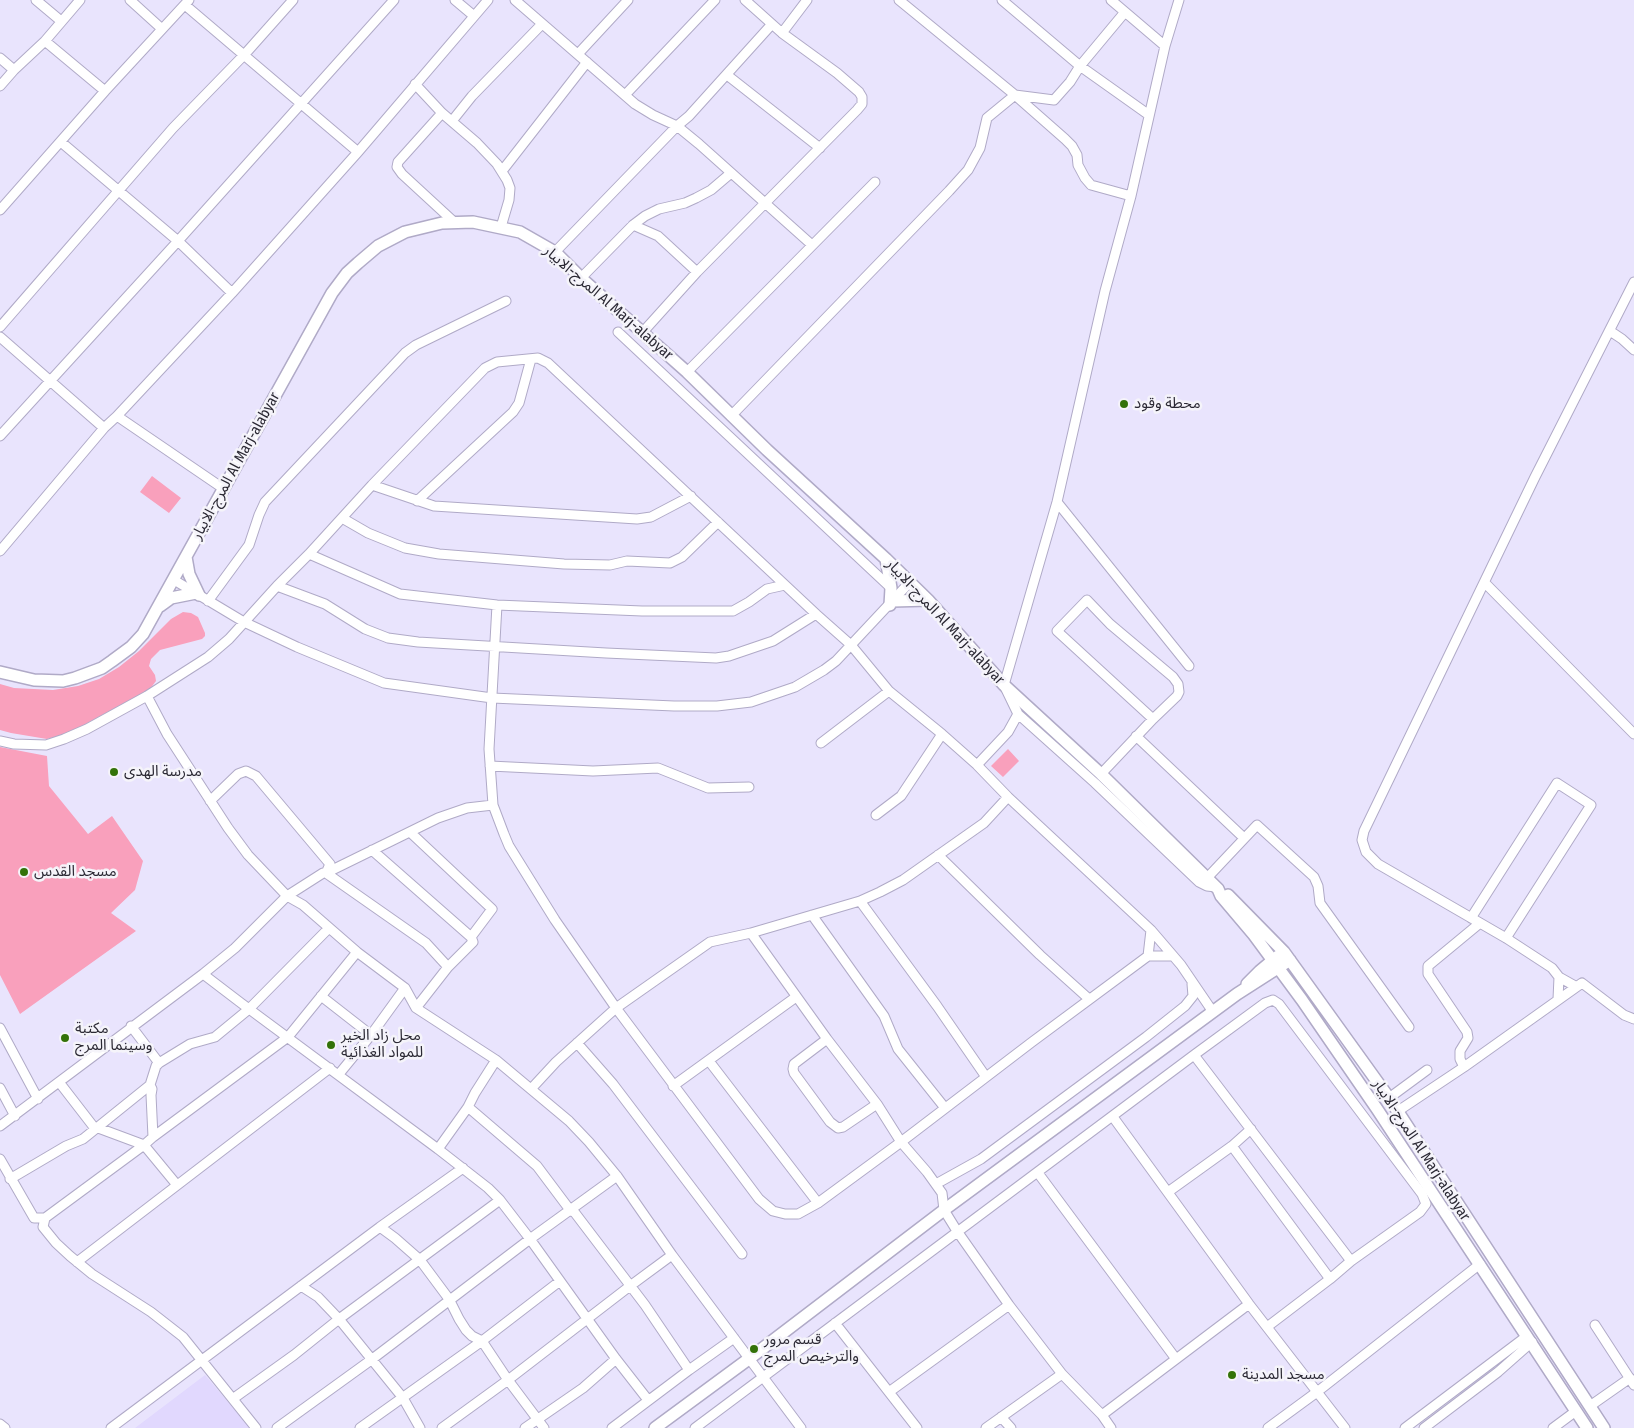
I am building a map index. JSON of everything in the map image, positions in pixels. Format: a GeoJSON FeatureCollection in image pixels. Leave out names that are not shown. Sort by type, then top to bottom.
{"type":"FeatureCollection","features":[{"type":"Feature","properties":{"kind":"main road","name":"المرج-الابيار Al Marj-alabyar"},"geometry":{"type":"LineString","coordinates":[[0,672],[21,679],[46,682],[76,678],[102,668],[131,647],[143,634],[332,293],[347,273],[378,246],[405,232],[424,226],[453,222],[473,222],[520,232],[555,252],[581,278],[687,372],[730,416],[910,582],[1004,685],[1101,774],[1217,888],[1221,896],[1276,964],[1377,1109],[1587,1428]]}},
{"type":"Feature","properties":{"kind":"main road"},"geometry":{"type":"LineString","coordinates":[[158,607],[172,598],[201,596],[188,572],[186,557]]}},
{"type":"Feature","properties":{"kind":"main road"},"geometry":{"type":"LineString","coordinates":[[886,560],[892,603],[928,600]]}},
{"type":"Feature","properties":{"kind":"main road","name":"المرج-الابيار Al Marj-alabyar"},"geometry":{"type":"LineString","coordinates":[[1217,888],[1226,892],[1287,956],[1389,1098],[1437,1175],[1604,1428]]}},
{"type":"Feature","properties":{"kind":"main road"},"geometry":{"type":"LineString","coordinates":[[1260,976],[1263,958],[1262,945]]}},
{"type":"Feature","properties":{"kind":"main road"},"geometry":{"type":"LineString","coordinates":[[655,1428],[944,1210],[1287,956]]}},
{"type":"Feature","properties":{"kind":"main road"},"geometry":{"type":"LineString","coordinates":[[1260,976],[1276,978],[1290,984]]}},
{"type":"Feature","properties":{"kind":"street"},"geometry":{"type":"LineString","coordinates":[[36,0],[61,21]]}},
{"type":"Feature","properties":{"kind":"street"},"geometry":{"type":"LineString","coordinates":[[0,86],[45,41],[80,0]]}},
{"type":"Feature","properties":{"kind":"street"},"geometry":{"type":"LineString","coordinates":[[130,0],[162,29]]}},
{"type":"Feature","properties":{"kind":"street"},"geometry":{"type":"LineString","coordinates":[[0,327],[173,128],[245,54],[293,0]]}},
{"type":"Feature","properties":{"kind":"street"},"geometry":{"type":"LineString","coordinates":[[0,436],[178,242],[394,0]]}},
{"type":"Feature","properties":{"kind":"street"},"geometry":{"type":"LineString","coordinates":[[455,0],[474,16]]}},
{"type":"Feature","properties":{"kind":"street"},"geometry":{"type":"LineString","coordinates":[[0,551],[104,428],[232,293],[358,152],[488,0]]}},
{"type":"Feature","properties":{"kind":"street"},"geometry":{"type":"LineString","coordinates":[[515,0],[625,96],[644,110],[677,126],[812,245]]}},
{"type":"Feature","properties":{"kind":"street"},"geometry":{"type":"LineString","coordinates":[[578,54],[628,0]]}},
{"type":"Feature","properties":{"kind":"street"},"geometry":{"type":"LineString","coordinates":[[625,96],[715,0]]}},
{"type":"Feature","properties":{"kind":"street"},"geometry":{"type":"LineString","coordinates":[[642,333],[697,272],[862,104],[862,97],[859,92],[782,33],[746,0]]}},
{"type":"Feature","properties":{"kind":"street"},"geometry":{"type":"LineString","coordinates":[[782,33],[807,0]]}},
{"type":"Feature","properties":{"kind":"street"},"geometry":{"type":"LineString","coordinates":[[899,0],[1014,95],[1072,146],[1077,156],[1078,165],[1091,185],[1130,196]]}},
{"type":"Feature","properties":{"kind":"street"},"geometry":{"type":"LineString","coordinates":[[1002,0],[1080,66],[1149,115]]}},
{"type":"Feature","properties":{"kind":"street"},"geometry":{"type":"LineString","coordinates":[[1110,0],[1165,46]]}},
{"type":"Feature","properties":{"kind":"street"},"geometry":{"type":"LineString","coordinates":[[1179,0],[1165,46],[1130,196],[1105,291],[1057,502],[1004,685],[1018,714],[1095,783],[1199,882],[1217,888]]}},
{"type":"Feature","properties":{"kind":"street"},"geometry":{"type":"LineString","coordinates":[[0,210],[187,2],[358,152]]}},
{"type":"Feature","properties":{"kind":"street"},"geometry":{"type":"LineString","coordinates":[[730,416],[956,184],[968,170],[980,148],[987,118],[1014,95],[1054,100],[1125,12]]}},
{"type":"Feature","properties":{"kind":"street"},"geometry":{"type":"LineString","coordinates":[[452,120],[472,96],[542,24]]}},
{"type":"Feature","properties":{"kind":"street"},"geometry":{"type":"LineString","coordinates":[[555,252],[677,126],[689,116],[772,24]]}},
{"type":"Feature","properties":{"kind":"street"},"geometry":{"type":"LineString","coordinates":[[45,41],[105,91]]}},
{"type":"Feature","properties":{"kind":"street"},"geometry":{"type":"LineString","coordinates":[[0,58],[14,70]]}},
{"type":"Feature","properties":{"kind":"street"},"geometry":{"type":"LineString","coordinates":[[502,172],[587,62]]}},
{"type":"Feature","properties":{"kind":"street"},"geometry":{"type":"LineString","coordinates":[[727,75],[820,148]]}},
{"type":"Feature","properties":{"kind":"street"},"geometry":{"type":"LineString","coordinates":[[415,84],[442,113],[476,142],[502,172],[510,188],[509,200],[501,227]]}},
{"type":"Feature","properties":{"kind":"street"},"geometry":{"type":"LineString","coordinates":[[442,113],[398,162],[397,166],[402,174],[453,222]]}},
{"type":"Feature","properties":{"kind":"street"},"geometry":{"type":"LineString","coordinates":[[61,142],[178,242],[232,293]]}},
{"type":"Feature","properties":{"kind":"street"},"geometry":{"type":"LineString","coordinates":[[581,278],[633,225],[645,216],[659,209],[685,203],[696,198],[711,190],[731,172]]}},
{"type":"Feature","properties":{"kind":"street"},"geometry":{"type":"LineString","coordinates":[[687,372],[875,182]]}},
{"type":"Feature","properties":{"kind":"street"},"geometry":{"type":"LineString","coordinates":[[633,225],[658,236],[697,272]]}},
{"type":"Feature","properties":{"kind":"street"},"geometry":{"type":"LineString","coordinates":[[1575,986],[1559,977],[1552,968],[1506,938],[1378,864],[1366,852],[1362,840],[1364,831],[1535,477],[1634,282]]}},
{"type":"Feature","properties":{"kind":"street"},"geometry":{"type":"LineString","coordinates":[[201,596],[249,545],[258,515],[265,502],[399,360],[416,345],[506,301]]}},
{"type":"Feature","properties":{"kind":"street"},"geometry":{"type":"LineString","coordinates":[[1610,331],[1634,350]]}},
{"type":"Feature","properties":{"kind":"street"},"geometry":{"type":"LineString","coordinates":[[618,332],[755,463],[891,588]]}},
{"type":"Feature","properties":{"kind":"street"},"geometry":{"type":"LineString","coordinates":[[0,337],[104,428]]}},
{"type":"Feature","properties":{"kind":"street"},"geometry":{"type":"LineString","coordinates":[[417,502],[513,412],[519,403],[531,359]]}},
{"type":"Feature","properties":{"kind":"street"},"geometry":{"type":"LineString","coordinates":[[0,741],[31,745],[46,745],[55,742],[87,729],[147,696],[208,657],[229,639],[372,485],[490,364],[542,359],[851,645],[889,691],[977,765],[1008,797],[1151,930],[1173,956],[1213,1012]]}},
{"type":"Feature","properties":{"kind":"street"},"geometry":{"type":"LineString","coordinates":[[117,416],[224,489]]}},
{"type":"Feature","properties":{"kind":"street"},"geometry":{"type":"LineString","coordinates":[[755,463],[767,450]]}},
{"type":"Feature","properties":{"kind":"street"},"geometry":{"type":"LineString","coordinates":[[372,485],[417,502],[434,506],[637,519],[651,517],[691,496]]}},
{"type":"Feature","properties":{"kind":"street"},"geometry":{"type":"LineString","coordinates":[[1057,502],[1189,666]]}},
{"type":"Feature","properties":{"kind":"street"},"geometry":{"type":"LineString","coordinates":[[342,518],[368,533],[405,548],[440,554],[564,564],[610,565],[626,561],[670,563],[682,557],[718,522]]}},
{"type":"Feature","properties":{"kind":"street"},"geometry":{"type":"LineString","coordinates":[[309,554],[400,594],[497,604],[642,611],[733,611],[767,589],[785,585]]}},
{"type":"Feature","properties":{"kind":"street"},"geometry":{"type":"LineString","coordinates":[[174,580],[244,622],[391,685],[492,698],[674,706],[717,706],[750,702],[795,687],[836,661],[910,582]]}},
{"type":"Feature","properties":{"kind":"street"},"geometry":{"type":"LineString","coordinates":[[1485,583],[1634,734]]}},
{"type":"Feature","properties":{"kind":"street"},"geometry":{"type":"LineString","coordinates":[[277,586],[325,604],[365,629],[383,636],[418,642],[606,653],[716,658],[729,656],[768,643],[816,614]]}},
{"type":"Feature","properties":{"kind":"street"},"geometry":{"type":"LineString","coordinates":[[1101,774],[1179,692],[1178,684],[1173,677],[1110,624],[1087,600],[1057,632],[1152,720]]}},
{"type":"Feature","properties":{"kind":"street"},"geometry":{"type":"LineString","coordinates":[[497,604],[489,739],[493,805],[504,834],[514,854],[555,920],[616,1008],[759,1200],[773,1211],[785,1214],[798,1214],[818,1203],[1148,956],[1173,956]]}},
{"type":"Feature","properties":{"kind":"street"},"geometry":{"type":"LineString","coordinates":[[821,743],[889,691]]}},
{"type":"Feature","properties":{"kind":"street"},"geometry":{"type":"LineString","coordinates":[[147,696],[167,734],[210,801],[248,854],[286,896],[303,905],[357,952],[405,988],[416,1008],[496,1060],[569,1121],[617,1176],[672,1255],[801,1428]]}},
{"type":"Feature","properties":{"kind":"street"},"geometry":{"type":"LineString","coordinates":[[977,765],[1008,732],[1018,714]]}},
{"type":"Feature","properties":{"kind":"street"},"geometry":{"type":"LineString","coordinates":[[876,816],[901,796],[942,734]]}},
{"type":"Feature","properties":{"kind":"street"},"geometry":{"type":"LineString","coordinates":[[1136,736],[1244,838]]}},
{"type":"Feature","properties":{"kind":"street"},"geometry":{"type":"LineString","coordinates":[[490,766],[593,771],[658,768],[708,788],[749,787]]}},
{"type":"Feature","properties":{"kind":"street"},"geometry":{"type":"LineString","coordinates":[[210,801],[238,774],[246,771],[256,776],[330,864],[326,873]]}},
{"type":"Feature","properties":{"kind":"street"},"geometry":{"type":"LineString","coordinates":[[1471,918],[1557,783],[1591,805],[1506,938]]}},
{"type":"Feature","properties":{"kind":"street"},"geometry":{"type":"LineString","coordinates":[[531,1089],[577,1043],[616,1008],[710,942],[751,933],[860,901],[903,880],[984,823],[1008,797]]}},
{"type":"Feature","properties":{"kind":"street"},"geometry":{"type":"LineString","coordinates":[[0,1126],[38,1099],[131,1026],[203,974],[235,948],[286,896],[323,873],[411,833],[438,818],[467,808],[493,805]]}},
{"type":"Feature","properties":{"kind":"street"},"geometry":{"type":"LineString","coordinates":[[1207,878],[1256,825],[1314,877],[1318,886],[1320,903],[1409,1028]]}},
{"type":"Feature","properties":{"kind":"street"},"geometry":{"type":"LineString","coordinates":[[411,833],[492,909],[471,938]]}},
{"type":"Feature","properties":{"kind":"street"},"geometry":{"type":"LineString","coordinates":[[372,850],[471,938],[473,942],[448,966],[416,1008]]}},
{"type":"Feature","properties":{"kind":"street"},"geometry":{"type":"LineString","coordinates":[[938,855],[1040,955],[1089,999]]}},
{"type":"Feature","properties":{"kind":"street"},"geometry":{"type":"LineString","coordinates":[[326,873],[418,937],[448,966]]}},
{"type":"Feature","properties":{"kind":"street"},"geometry":{"type":"LineString","coordinates":[[860,901],[986,1077]]}},
{"type":"Feature","properties":{"kind":"street"},"geometry":{"type":"LineString","coordinates":[[812,915],[884,1016],[898,1049],[946,1108]]}},
{"type":"Feature","properties":{"kind":"street"},"geometry":{"type":"LineString","coordinates":[[1464,1067],[1460,1060],[1460,1051],[1468,1038],[1467,1032],[1428,974],[1428,966],[1480,923]]}},
{"type":"Feature","properties":{"kind":"street"},"geometry":{"type":"LineString","coordinates":[[10,1179],[66,1146],[83,1139],[150,1085],[156,1066],[159,1063],[190,1044],[215,1037],[249,1009],[329,928]]}},
{"type":"Feature","properties":{"kind":"street"},"geometry":{"type":"LineString","coordinates":[[1148,956],[1151,930]]}},
{"type":"Feature","properties":{"kind":"street"},"geometry":{"type":"LineString","coordinates":[[751,933],[827,1039],[877,1104],[901,1142],[936,1184],[942,1193],[944,1210],[1009,1305],[1062,1374],[1102,1415],[1111,1428]]}},
{"type":"Feature","properties":{"kind":"street"},"geometry":{"type":"LineString","coordinates":[[256,1428],[234,1398],[201,1361],[183,1337],[151,1312],[92,1274],[56,1242],[43,1227],[46,1218],[288,1037],[357,952]]}},
{"type":"Feature","properties":{"kind":"street"},"geometry":{"type":"LineString","coordinates":[[203,974],[464,1168],[500,1200],[648,1400]]}},
{"type":"Feature","properties":{"kind":"street"},"geometry":{"type":"LineString","coordinates":[[1558,998],[1559,977]]}},
{"type":"Feature","properties":{"kind":"street"},"geometry":{"type":"LineString","coordinates":[[936,1184],[981,1159],[1185,1006],[1193,996],[1191,981]]}},
{"type":"Feature","properties":{"kind":"street"},"geometry":{"type":"LineString","coordinates":[[1398,1111],[1464,1067],[1558,998],[1582,983],[1624,1015],[1634,1020]]}},
{"type":"Feature","properties":{"kind":"street"},"geometry":{"type":"LineString","coordinates":[[339,1074],[371,1035],[405,988]]}},
{"type":"Feature","properties":{"kind":"street"},"geometry":{"type":"LineString","coordinates":[[320,996],[371,1035]]}},
{"type":"Feature","properties":{"kind":"street"},"geometry":{"type":"LineString","coordinates":[[673,1086],[796,996]]}},
{"type":"Feature","properties":{"kind":"street"},"geometry":{"type":"LineString","coordinates":[[695,1428],[1194,1055],[1265,1003],[1273,1000],[1279,1004],[1425,1200],[1426,1204],[1420,1212],[1351,1261],[1267,1327]]}},
{"type":"Feature","properties":{"kind":"street"},"geometry":{"type":"LineString","coordinates":[[131,1026],[159,1063]]}},
{"type":"Feature","properties":{"kind":"street"},"geometry":{"type":"LineString","coordinates":[[0,1028],[38,1099]]}},
{"type":"Feature","properties":{"kind":"street"},"geometry":{"type":"LineString","coordinates":[[827,1039],[794,1064],[793,1068],[794,1073],[830,1122],[838,1128],[843,1127],[877,1104]]}},
{"type":"Feature","properties":{"kind":"street"},"geometry":{"type":"LineString","coordinates":[[577,1043],[614,1084],[742,1254]]}},
{"type":"Feature","properties":{"kind":"street"},"geometry":{"type":"LineString","coordinates":[[1194,1055],[1351,1261]]}},
{"type":"Feature","properties":{"kind":"street"},"geometry":{"type":"LineString","coordinates":[[438,1149],[468,1107],[475,1092],[496,1060]]}},
{"type":"Feature","properties":{"kind":"street"},"geometry":{"type":"LineString","coordinates":[[709,1061],[818,1203]]}},
{"type":"Feature","properties":{"kind":"street"},"geometry":{"type":"LineString","coordinates":[[77,1262],[330,1068]]}},
{"type":"Feature","properties":{"kind":"street"},"geometry":{"type":"LineString","coordinates":[[1389,1098],[1427,1070]]}},
{"type":"Feature","properties":{"kind":"street"},"geometry":{"type":"LineString","coordinates":[[59,1082],[93,1126],[144,1145],[177,1185]]}},
{"type":"Feature","properties":{"kind":"street"},"geometry":{"type":"LineString","coordinates":[[150,1085],[152,1089],[153,1137]]}},
{"type":"Feature","properties":{"kind":"street"},"geometry":{"type":"LineString","coordinates":[[0,1088],[15,1116]]}},
{"type":"Feature","properties":{"kind":"street"},"geometry":{"type":"LineString","coordinates":[[468,1107],[537,1166],[570,1210],[576,1213],[689,1370]]}},
{"type":"Feature","properties":{"kind":"street"},"geometry":{"type":"LineString","coordinates":[[1113,1116],[1267,1327],[1345,1428]]}},
{"type":"Feature","properties":{"kind":"street"},"geometry":{"type":"LineString","coordinates":[[1168,1192],[1232,1146],[1251,1129]]}},
{"type":"Feature","properties":{"kind":"street"},"geometry":{"type":"LineString","coordinates":[[1232,1146],[1330,1279]]}},
{"type":"Feature","properties":{"kind":"street"},"geometry":{"type":"LineString","coordinates":[[0,1159],[34,1218],[46,1218]]}},
{"type":"Feature","properties":{"kind":"street"},"geometry":{"type":"LineString","coordinates":[[111,1428],[380,1227],[464,1168]]}},
{"type":"Feature","properties":{"kind":"street"},"geometry":{"type":"LineString","coordinates":[[1038,1173],[1176,1359]]}},
{"type":"Feature","properties":{"kind":"street"},"geometry":{"type":"LineString","coordinates":[[277,1428],[617,1176]]}},
{"type":"Feature","properties":{"kind":"street"},"geometry":{"type":"LineString","coordinates":[[234,1398],[500,1200]]}},
{"type":"Feature","properties":{"kind":"street"},"geometry":{"type":"LineString","coordinates":[[380,1227],[420,1260],[450,1299],[459,1320],[466,1330],[472,1336],[482,1341],[544,1428]]}},
{"type":"Feature","properties":{"kind":"street"},"geometry":{"type":"LineString","coordinates":[[442,1428],[672,1255]]}},
{"type":"Feature","properties":{"kind":"street"},"geometry":{"type":"LineString","coordinates":[[1268,1428],[1318,1392],[1480,1264]]}},
{"type":"Feature","properties":{"kind":"street"},"geometry":{"type":"LineString","coordinates":[[360,1428],[482,1341],[560,1281]]}},
{"type":"Feature","properties":{"kind":"street"},"geometry":{"type":"LineString","coordinates":[[301,1286],[318,1297],[339,1319],[403,1398],[420,1428]]}},
{"type":"Feature","properties":{"kind":"street"},"geometry":{"type":"LineString","coordinates":[[1102,1415],[1250,1304]]}},
{"type":"Feature","properties":{"kind":"street"},"geometry":{"type":"LineString","coordinates":[[889,1392],[1009,1305]]}},
{"type":"Feature","properties":{"kind":"street"},"geometry":{"type":"LineString","coordinates":[[835,1323],[918,1428]]}},
{"type":"Feature","properties":{"kind":"street"},"geometry":{"type":"LineString","coordinates":[[1590,1406],[1632,1381],[1595,1325]]}},
{"type":"Feature","properties":{"kind":"street"},"geometry":{"type":"LineString","coordinates":[[612,1428],[734,1338]]}},
{"type":"Feature","properties":{"kind":"street"},"geometry":{"type":"LineString","coordinates":[[1405,1428],[1530,1339]]}},
{"type":"Feature","properties":{"kind":"street"},"geometry":{"type":"LineString","coordinates":[[1424,1428],[1498,1372],[1530,1339]]}},
{"type":"Feature","properties":{"kind":"street"},"geometry":{"type":"LineString","coordinates":[[525,1428],[583,1388],[616,1359]]}},
{"type":"Feature","properties":{"kind":"street"},"geometry":{"type":"LineString","coordinates":[[986,1428],[1062,1374]]}},
{"type":"Feature","properties":{"kind":"street"},"geometry":{"type":"LineString","coordinates":[[1554,1428],[1576,1411]]}},
{"type":"Feature","properties":{"kind":"street"},"geometry":{"type":"LineString","coordinates":[[1001,1417],[1011,1428]]}},
{"type":"Feature","properties":{"kind":"street"},"geometry":{"type":"LineString","coordinates":[[0,1424],[5,1428]]}},
{"type":"Feature","properties":{"kind":"shaded area"},"geometry":{"type":"Polygon","coordinates":[[[152,476],[181,498],[169,513],[140,492],[152,476]]]}},
{"type":"Feature","properties":{"kind":"shaded area"},"geometry":{"type":"Polygon","coordinates":[[[183,612],[191,613],[198,617],[205,636],[202,639],[160,650],[151,659],[149,666],[155,675],[156,681],[150,689],[69,733],[47,739],[0,730],[0,684],[14,688],[53,690],[78,686],[99,679],[119,667],[139,651],[171,619],[183,612]]]}},
{"type":"Feature","properties":{"kind":"shaded area"},"geometry":{"type":"Polygon","coordinates":[[[0,747],[47,756],[49,786],[88,834],[112,816],[143,861],[135,890],[111,913],[136,931],[20,1014],[0,975],[0,747]]]}},
{"type":"Feature","properties":{"kind":"shaded area"},"geometry":{"type":"Polygon","coordinates":[[[1008,749],[1019,761],[1003,777],[991,766],[1008,749]]]}},
{"type":"Feature","properties":{"kind":"shaded area"},"geometry":{"type":"Polygon","coordinates":[[[205,1375],[250,1428],[135,1428],[205,1375]]]}},
{"type":"Feature","properties":{"kind":"place","name":"محطة وقود"},"geometry":{"type":"Point","coordinates":[1124,404]}},
{"type":"Feature","properties":{"kind":"place","name":"مدرسة الهدى"},"geometry":{"type":"Point","coordinates":[114,772]}},
{"type":"Feature","properties":{"kind":"place","name":"مسجد القدس"},"geometry":{"type":"Point","coordinates":[24,872]}},
{"type":"Feature","properties":{"kind":"place","name":"مكتبة وسينما المرج"},"geometry":{"type":"Point","coordinates":[65,1038]}},
{"type":"Feature","properties":{"kind":"place","name":"محل زاد الخير للمواد الغذائية"},"geometry":{"type":"Point","coordinates":[331,1045]}},
{"type":"Feature","properties":{"kind":"place","name":"قسم مرور والترخيص المرج"},"geometry":{"type":"Point","coordinates":[754,1349]}},
{"type":"Feature","properties":{"kind":"place","name":"مسجد المدينة"},"geometry":{"type":"Point","coordinates":[1232,1375]}}]}
